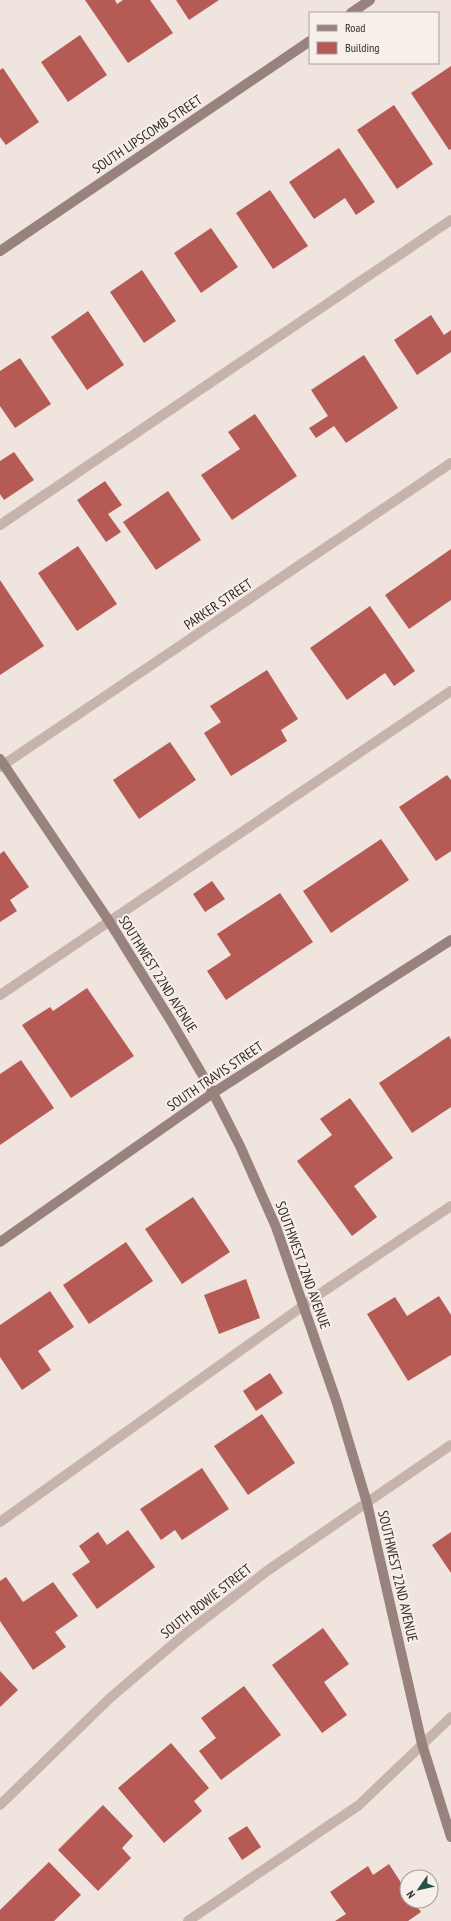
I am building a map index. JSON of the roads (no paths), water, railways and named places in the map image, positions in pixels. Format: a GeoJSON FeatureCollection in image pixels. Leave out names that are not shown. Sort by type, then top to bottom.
{"type":"FeatureCollection","features":[{"type":"Feature","properties":{"kind":"street"},"geometry":{"type":"LineString","coordinates":[[352,12],[370,0]]}},
{"type":"Feature","properties":{"kind":"street","name":"SOUTH LIPSCOMB STREET"},"geometry":{"type":"LineString","coordinates":[[0,251],[309,42]]}},
{"type":"Feature","properties":{"kind":"street"},"geometry":{"type":"LineString","coordinates":[[0,525],[451,220]]}},
{"type":"Feature","properties":{"kind":"street","name":"PARKER STREET"},"geometry":{"type":"LineString","coordinates":[[1,764],[451,463]]}},
{"type":"Feature","properties":{"kind":"street"},"geometry":{"type":"LineString","coordinates":[[0,995],[451,691]]}},
{"type":"Feature","properties":{"kind":"street","name":"SOUTHWEST 22ND AVENUE"},"geometry":{"type":"LineString","coordinates":[[1,764],[109,921],[171,1021],[213,1093],[240,1146],[276,1227],[337,1403],[367,1503],[422,1744],[451,1837]]}},
{"type":"Feature","properties":{"kind":"street","name":"SOUTH TRAVIS STREET"},"geometry":{"type":"LineString","coordinates":[[0,1242],[213,1093],[451,940]]}},
{"type":"Feature","properties":{"kind":"street"},"geometry":{"type":"LineString","coordinates":[[0,1522],[304,1305],[451,1206]]}},
{"type":"Feature","properties":{"kind":"street","name":"SOUTH BOWIE STREET"},"geometry":{"type":"LineString","coordinates":[[0,1805],[110,1698],[185,1634],[267,1571],[451,1445]]}},
{"type":"Feature","properties":{"kind":"street"},"geometry":{"type":"LineString","coordinates":[[188,1921],[358,1804],[451,1717]]}}]}
